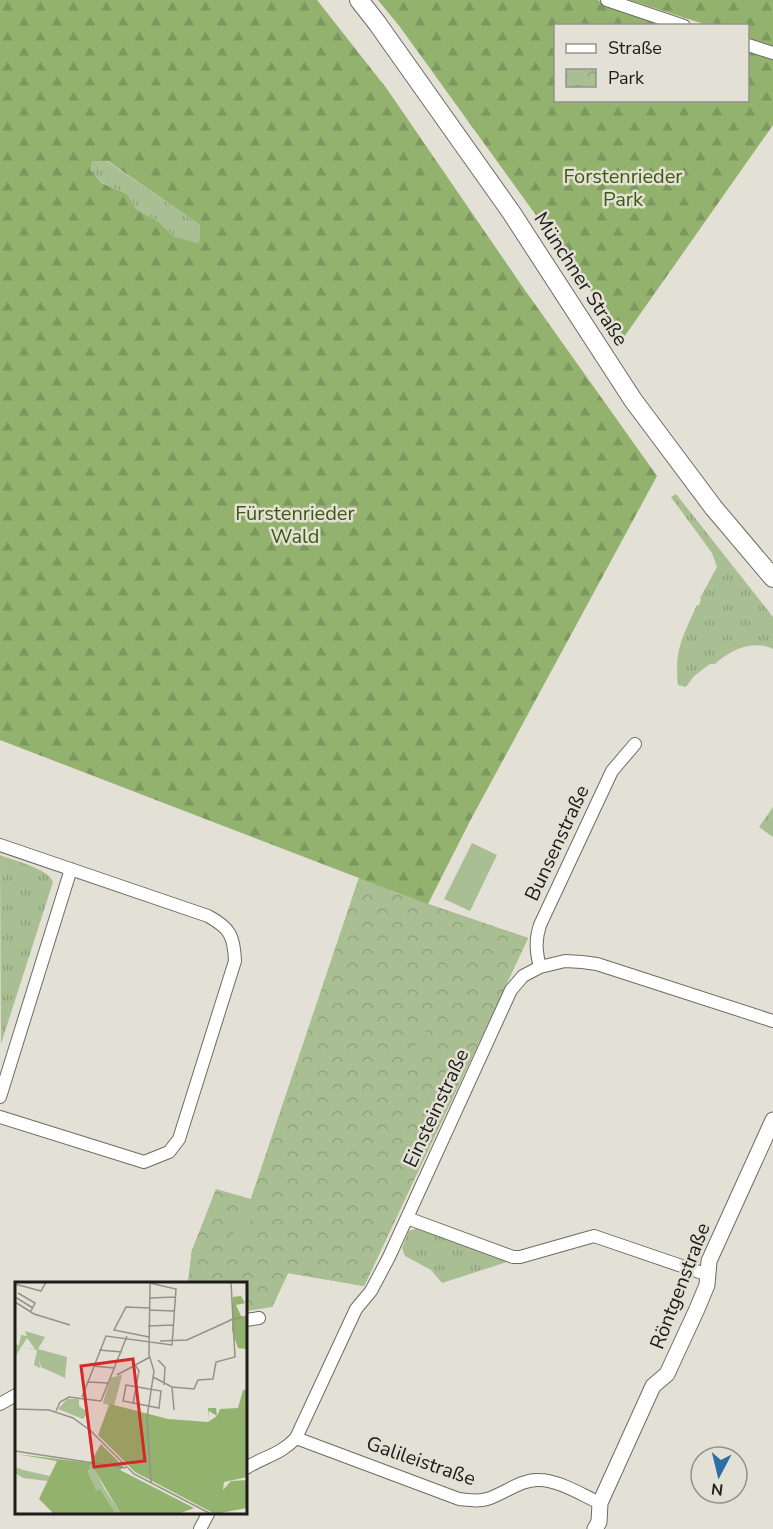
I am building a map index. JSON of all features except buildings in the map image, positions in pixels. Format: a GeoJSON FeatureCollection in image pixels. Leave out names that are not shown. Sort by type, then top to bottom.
{"type":"FeatureCollection","features":[{"type":"Feature","properties":{"kind":"main road","name":"Münchner Straße"},"geometry":{"type":"LineString","coordinates":[[358,0],[377,23],[511,212],[633,400],[713,507],[773,578]]}},
{"type":"Feature","properties":{"kind":"street"},"geometry":{"type":"LineString","coordinates":[[607,0],[678,24]]}},
{"type":"Feature","properties":{"kind":"street"},"geometry":{"type":"LineString","coordinates":[[749,46],[773,53]]}},
{"type":"Feature","properties":{"kind":"street","name":"Bunsenstraße"},"geometry":{"type":"LineString","coordinates":[[540,967],[536,952],[540,925],[612,771],[635,744]]}},
{"type":"Feature","properties":{"kind":"street"},"geometry":{"type":"LineString","coordinates":[[0,845],[208,916],[222,924],[235,942],[235,961],[179,1138],[170,1152],[144,1162],[0,1117]]}},
{"type":"Feature","properties":{"kind":"street"},"geometry":{"type":"LineString","coordinates":[[0,1097],[71,869]]}},
{"type":"Feature","properties":{"kind":"street","name":"Einsteinstraße"},"geometry":{"type":"LineString","coordinates":[[248,1467],[275,1455],[296,1438],[356,1309],[371,1291],[407,1218],[511,990],[523,976],[540,967],[565,961],[597,964],[773,1021]]}},
{"type":"Feature","properties":{"kind":"street","name":"Röntgenstraße"},"geometry":{"type":"LineString","coordinates":[[595,1529],[599,1522],[600,1503],[653,1386],[667,1374],[700,1301],[706,1285],[709,1261],[773,1120]]}},
{"type":"Feature","properties":{"kind":"street"},"geometry":{"type":"LineString","coordinates":[[407,1218],[513,1257],[594,1236],[708,1275]]}},
{"type":"Feature","properties":{"kind":"street"},"geometry":{"type":"LineString","coordinates":[[248,1320],[259,1318]]}},
{"type":"Feature","properties":{"kind":"street"},"geometry":{"type":"LineString","coordinates":[[0,1404],[15,1396]]}},
{"type":"Feature","properties":{"kind":"street","name":"Galileistraße"},"geometry":{"type":"LineString","coordinates":[[296,1438],[459,1499],[476,1501],[488,1499],[540,1479],[554,1482],[600,1503]]}},
{"type":"Feature","properties":{"kind":"street"},"geometry":{"type":"LineString","coordinates":[[200,1529],[208,1514]]}},
{"type":"Feature","properties":{"kind":"green space","name":"Fürstenrieder Wald"},"geometry":{"type":"Polygon","coordinates":[[[0,0],[317,0],[387,89],[522,286],[657,476],[470,821],[428,904],[528,938],[364,1286],[288,1273],[272,1307],[258,1263],[188,1282],[192,1250],[251,1199],[359,878],[0,740],[0,0]],[[92,161],[90,170],[102,183],[127,194],[136,209],[159,222],[173,236],[199,244],[200,225],[108,161],[92,161]]]}},
{"type":"Feature","properties":{"kind":"green space","name":"Forstenrieder Park"},"geometry":{"type":"Polygon","coordinates":[[[378,0],[597,0],[671,24],[554,24],[554,102],[749,102],[749,50],[773,58],[773,125],[624,337],[400,27],[378,0]]]}},
{"type":"Feature","properties":{"kind":"green space"},"geometry":{"type":"Polygon","coordinates":[[[629,0],[773,0],[773,47],[749,39],[749,24],[704,24],[629,0]]]}},
{"type":"Feature","properties":{"kind":"green space"},"geometry":{"type":"Polygon","coordinates":[[[92,161],[107,161],[200,225],[199,245],[173,236],[159,222],[136,209],[127,194],[103,183],[89,170],[92,161]]]}},
{"type":"Feature","properties":{"kind":"green space"},"geometry":{"type":"Polygon","coordinates":[[[676,494],[773,617],[773,649],[757,645],[734,650],[694,676],[686,687],[678,685],[677,662],[681,644],[700,598],[717,567],[712,553],[671,497],[676,494]]]}},
{"type":"Feature","properties":{"kind":"green space"},"geometry":{"type":"Polygon","coordinates":[[[773,807],[773,837],[759,827],[773,807]]]}},
{"type":"Feature","properties":{"kind":"green space"},"geometry":{"type":"Polygon","coordinates":[[[472,843],[497,855],[470,911],[444,899],[472,843]]]}},
{"type":"Feature","properties":{"kind":"green space"},"geometry":{"type":"Polygon","coordinates":[[[0,855],[38,869],[50,877],[53,882],[1,1044],[0,855]]]}},
{"type":"Feature","properties":{"kind":"green space"},"geometry":{"type":"Polygon","coordinates":[[[359,878],[528,938],[364,1286],[288,1273],[272,1307],[248,1311],[248,1282],[188,1282],[192,1250],[216,1189],[251,1199],[359,878]]]}},
{"type":"Feature","properties":{"kind":"green space"},"geometry":{"type":"Polygon","coordinates":[[[415,1027],[426,1030],[423,1043],[430,1045],[427,1057],[413,1054],[416,1042],[412,1041],[415,1027]]]}},
{"type":"Feature","properties":{"kind":"green space"},"geometry":{"type":"Polygon","coordinates":[[[247,1212],[253,1216],[233,1247],[227,1243],[247,1212]]]}},
{"type":"Feature","properties":{"kind":"green space"},"geometry":{"type":"Polygon","coordinates":[[[417,1228],[502,1258],[507,1262],[442,1283],[431,1270],[405,1256],[402,1248],[409,1231],[417,1228]]]}}]}
